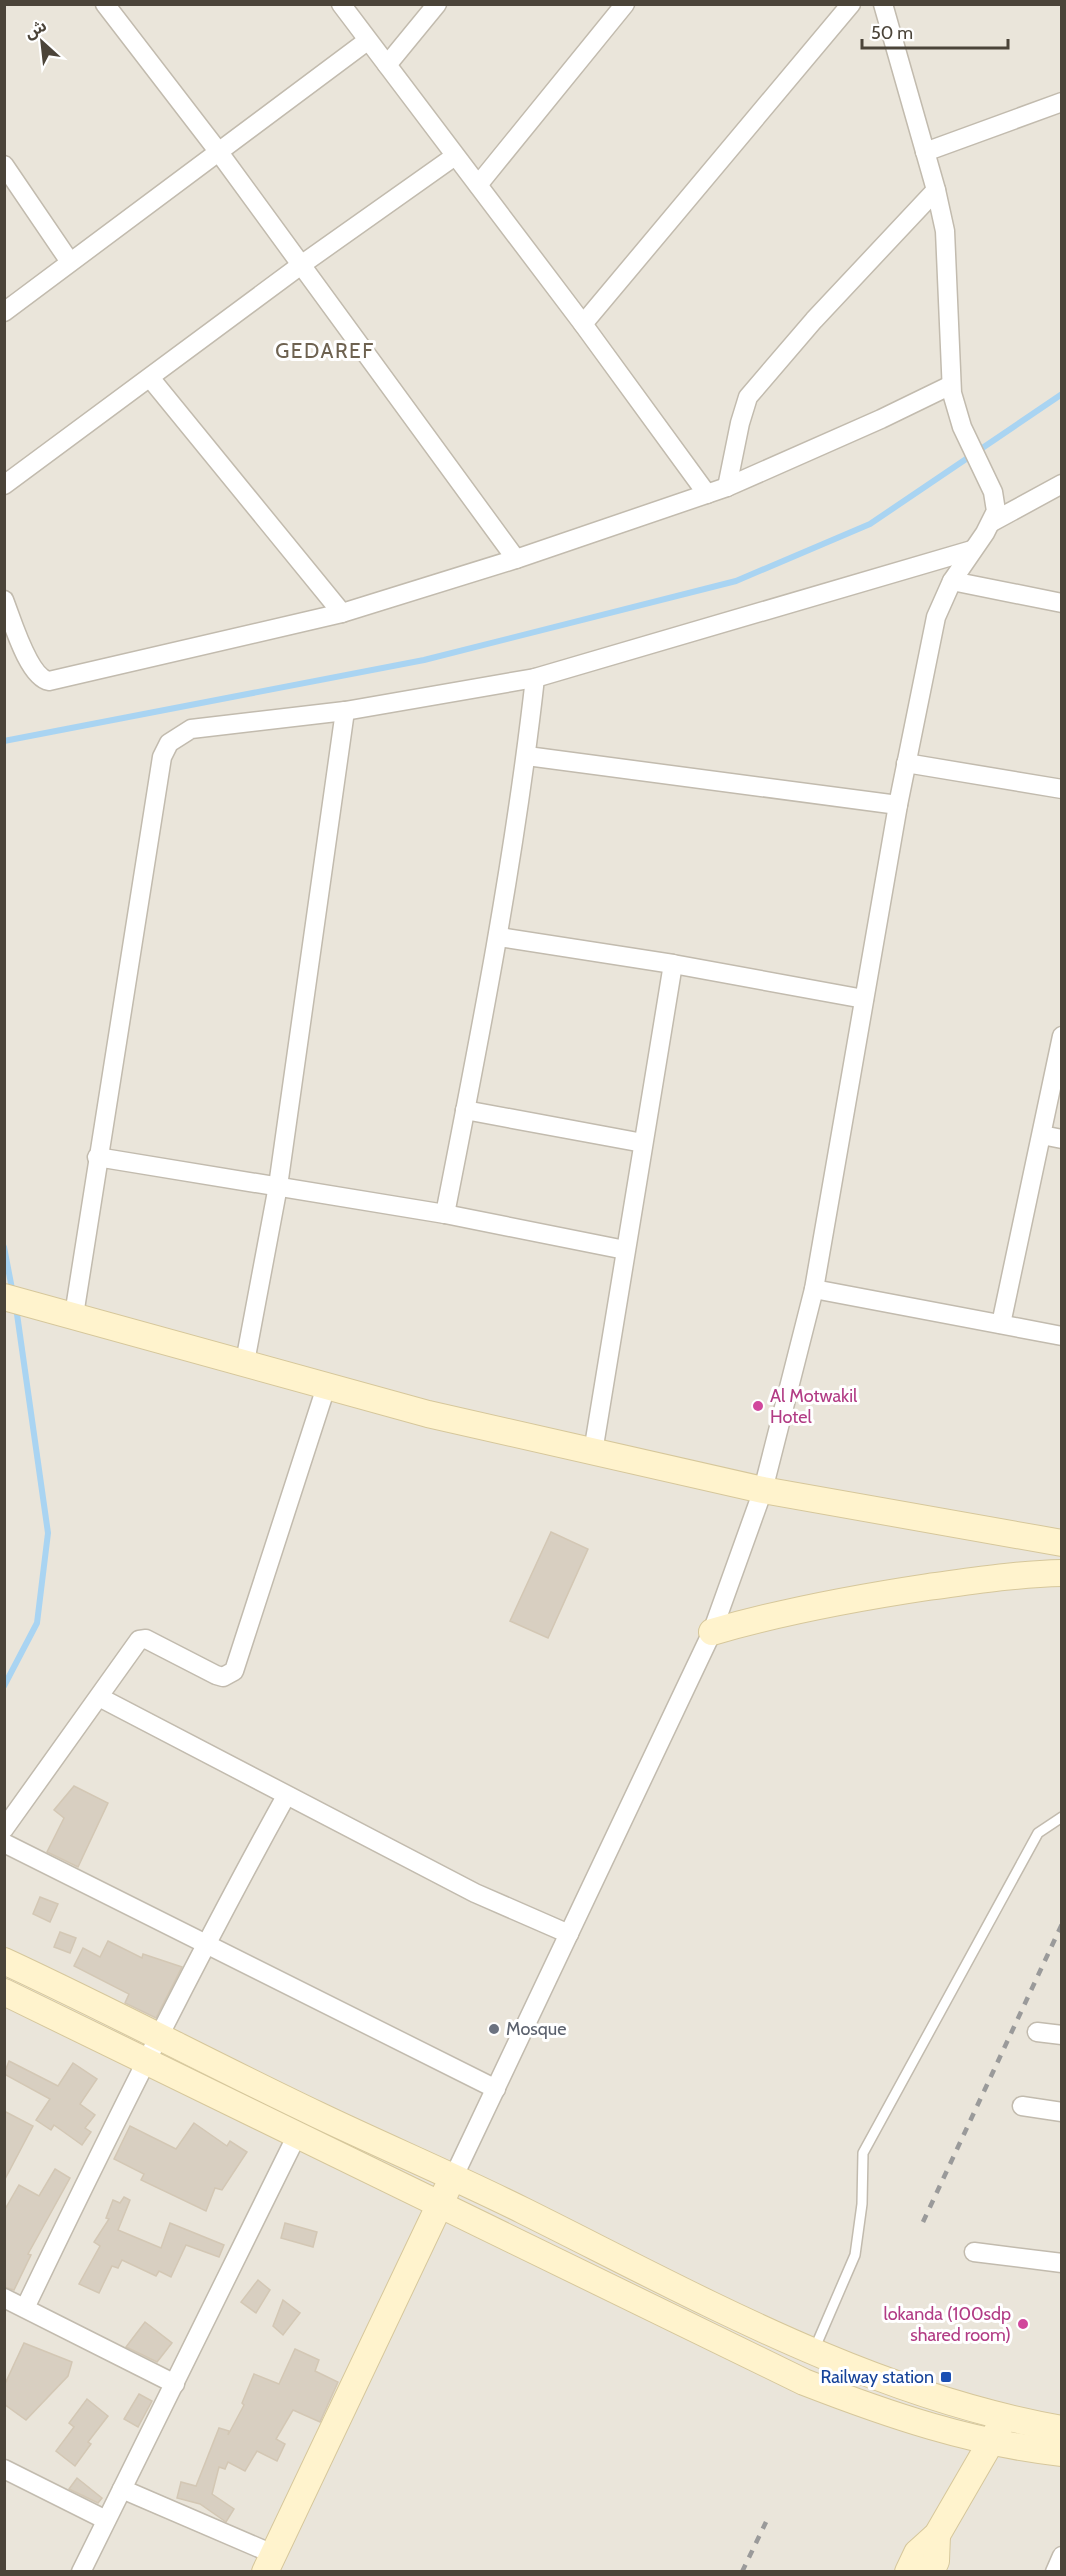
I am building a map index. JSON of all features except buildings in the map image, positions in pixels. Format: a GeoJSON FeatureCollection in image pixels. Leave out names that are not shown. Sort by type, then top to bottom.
{"type":"FeatureCollection","features":[{"type":"Feature","properties":{"kind":"main road"},"geometry":{"type":"LineString","coordinates":[[4,1297],[245,1362],[326,1387],[593,1452],[763,1490],[1062,1543]]}},
{"type":"Feature","properties":{"kind":"main road"},"geometry":{"type":"LineString","coordinates":[[712,1632],[843,1599],[960,1582],[1062,1574]]}},
{"type":"Feature","properties":{"kind":"main road"},"geometry":{"type":"LineString","coordinates":[[4,1961],[320,2115],[454,2176],[787,2340],[889,2384],[1003,2419],[1062,2429]]}},
{"type":"Feature","properties":{"kind":"main road"},"geometry":{"type":"LineString","coordinates":[[7,2000],[298,2133],[597,2283],[773,2367],[890,2415],[992,2443],[1062,2453]]}},
{"type":"Feature","properties":{"kind":"main road"},"geometry":{"type":"LineString","coordinates":[[269,2563],[454,2176]]}},
{"type":"Feature","properties":{"kind":"main road"},"geometry":{"type":"LineString","coordinates":[[773,2367],[787,2340]]}},
{"type":"Feature","properties":{"kind":"main road"},"geometry":{"type":"LineString","coordinates":[[908,2571],[917,2553],[937,2535],[992,2443],[1003,2419]]}},
{"type":"Feature","properties":{"kind":"main road"},"geometry":{"type":"LineString","coordinates":[[931,2571],[936,2561],[937,2535]]}},
{"type":"Feature","properties":{"kind":"street"},"geometry":{"type":"LineString","coordinates":[[105,4],[218,151],[516,559]]}},
{"type":"Feature","properties":{"kind":"street"},"geometry":{"type":"LineString","coordinates":[[341,4],[583,324],[707,494]]}},
{"type":"Feature","properties":{"kind":"street"},"geometry":{"type":"LineString","coordinates":[[387,65],[437,4]]}},
{"type":"Feature","properties":{"kind":"street"},"geometry":{"type":"LineString","coordinates":[[478,185],[625,4]]}},
{"type":"Feature","properties":{"kind":"street"},"geometry":{"type":"LineString","coordinates":[[583,324],[851,4]]}},
{"type":"Feature","properties":{"kind":"street"},"geometry":{"type":"LineString","coordinates":[[454,2176],[712,1632],[763,1490],[814,1289],[898,804],[936,617],[951,580],[992,522],[996,504],[993,492],[962,427],[951,385],[948,251],[936,190],[883,4]]}},
{"type":"Feature","properties":{"kind":"street"},"geometry":{"type":"LineString","coordinates":[[4,312],[367,41]]}},
{"type":"Feature","properties":{"kind":"street"},"geometry":{"type":"LineString","coordinates":[[925,152],[1062,102]]}},
{"type":"Feature","properties":{"kind":"street"},"geometry":{"type":"LineString","coordinates":[[4,485],[301,265],[455,156]]}},
{"type":"Feature","properties":{"kind":"street"},"geometry":{"type":"LineString","coordinates":[[4,165],[70,262]]}},
{"type":"Feature","properties":{"kind":"street"},"geometry":{"type":"LineString","coordinates":[[728,487],[740,423],[748,397],[814,320],[936,190]]}},
{"type":"Feature","properties":{"kind":"street"},"geometry":{"type":"LineString","coordinates":[[151,378],[342,614]]}},
{"type":"Feature","properties":{"kind":"street"},"geometry":{"type":"LineString","coordinates":[[4,600],[32,668],[41,679],[48,681],[342,614],[516,559],[728,487],[881,419],[951,385]]}},
{"type":"Feature","properties":{"kind":"street"},"geometry":{"type":"LineString","coordinates":[[992,522],[1062,484]]}},
{"type":"Feature","properties":{"kind":"street"},"geometry":{"type":"LineString","coordinates":[[66,1313],[97,1157],[162,757],[169,743],[191,729],[345,711],[536,678],[972,550]]}},
{"type":"Feature","properties":{"kind":"street"},"geometry":{"type":"LineString","coordinates":[[951,580],[1062,603]]}},
{"type":"Feature","properties":{"kind":"street"},"geometry":{"type":"LineString","coordinates":[[445,1214],[499,937],[527,756],[536,678]]}},
{"type":"Feature","properties":{"kind":"street"},"geometry":{"type":"LineString","coordinates":[[245,1362],[278,1186],[345,711]]}},
{"type":"Feature","properties":{"kind":"street"},"geometry":{"type":"LineString","coordinates":[[527,756],[898,804]]}},
{"type":"Feature","properties":{"kind":"street"},"geometry":{"type":"LineString","coordinates":[[906,764],[1062,789]]}},
{"type":"Feature","properties":{"kind":"street"},"geometry":{"type":"LineString","coordinates":[[499,937],[673,964],[864,999]]}},
{"type":"Feature","properties":{"kind":"street"},"geometry":{"type":"LineString","coordinates":[[593,1452],[673,964]]}},
{"type":"Feature","properties":{"kind":"street"},"geometry":{"type":"LineString","coordinates":[[1001,1324],[1062,1036]]}},
{"type":"Feature","properties":{"kind":"street"},"geometry":{"type":"LineString","coordinates":[[465,1110],[643,1143]]}},
{"type":"Feature","properties":{"kind":"street"},"geometry":{"type":"LineString","coordinates":[[1042,1135],[1062,1139]]}},
{"type":"Feature","properties":{"kind":"street"},"geometry":{"type":"LineString","coordinates":[[97,1157],[445,1214],[625,1250]]}},
{"type":"Feature","properties":{"kind":"street"},"geometry":{"type":"LineString","coordinates":[[814,1289],[1062,1336]]}},
{"type":"Feature","properties":{"kind":"street"},"geometry":{"type":"LineString","coordinates":[[4,1828],[142,1639],[216,1675],[223,1677],[234,1671],[326,1387]]}},
{"type":"Feature","properties":{"kind":"street"},"geometry":{"type":"LineString","coordinates":[[99,1696],[475,1893],[569,1934]]}},
{"type":"Feature","properties":{"kind":"street"},"geometry":{"type":"LineString","coordinates":[[25,2308],[144,2061],[206,1941],[286,1796]]}},
{"type":"Feature","properties":{"kind":"street"},"geometry":{"type":"LineString","coordinates":[[4,1843],[206,1941],[496,2089]]}},
{"type":"Feature","properties":{"kind":"street"},"geometry":{"type":"LineString","coordinates":[[1037,2032],[1062,2036]]}},
{"type":"Feature","properties":{"kind":"street"},"geometry":{"type":"LineString","coordinates":[[1022,2106],[1062,2112]]}},
{"type":"Feature","properties":{"kind":"street"},"geometry":{"type":"LineString","coordinates":[[81,2571],[298,2133]]}},
{"type":"Feature","properties":{"kind":"street"},"geometry":{"type":"LineString","coordinates":[[974,2252],[1062,2263]]}},
{"type":"Feature","properties":{"kind":"street"},"geometry":{"type":"LineString","coordinates":[[4,2298],[175,2384]]}},
{"type":"Feature","properties":{"kind":"street"},"geometry":{"type":"LineString","coordinates":[[4,2469],[106,2520]]}},
{"type":"Feature","properties":{"kind":"street"},"geometry":{"type":"LineString","coordinates":[[122,2489],[269,2563]]}},
{"type":"Feature","properties":{"kind":"street"},"geometry":{"type":"LineString","coordinates":[[1055,2571],[1062,2556]]}},
{"type":"Feature","properties":{"kind":"lane"},"geometry":{"type":"LineString","coordinates":[[814,2350],[855,2255],[862,2204],[863,2153],[1038,1833],[1062,1817]]}},
{"type":"Feature","properties":{"kind":"shaded area"},"geometry":{"type":"Polygon","coordinates":[[[5,5],[1061,5],[1061,2571],[5,2571],[5,5]]]}},
{"type":"Feature","properties":{"kind":"waterway"},"geometry":{"type":"LineString","coordinates":[[4,741],[424,660],[736,581],[870,524],[1062,394]]}},
{"type":"Feature","properties":{"kind":"waterway"},"geometry":{"type":"LineString","coordinates":[[4,1247],[13,1294]]}},
{"type":"Feature","properties":{"kind":"waterway"},"geometry":{"type":"LineString","coordinates":[[4,1686],[37,1623],[48,1533],[16,1307]]}},
{"type":"Feature","properties":{"kind":"railway"},"geometry":{"type":"LineString","coordinates":[[923,2222],[1062,1924]]}},
{"type":"Feature","properties":{"kind":"railway"},"geometry":{"type":"LineString","coordinates":[[742,2572],[766,2522]]}},
{"type":"Feature","properties":{"kind":"place","name":"Al Motwakil Hotel"},"geometry":{"type":"Point","coordinates":[758,1406]}},
{"type":"Feature","properties":{"kind":"place","name":"Mosque"},"geometry":{"type":"Point","coordinates":[494,2029]}},
{"type":"Feature","properties":{"kind":"place","name":"lokanda (100sdp shared room)"},"geometry":{"type":"Point","coordinates":[1023,2324]}},
{"type":"Feature","properties":{"kind":"place","name":"Railway station"},"geometry":{"type":"Point","coordinates":[946,2377]}},
{"type":"Feature","properties":{"kind":"district","name":"GEDAREF"},"geometry":{"type":"Point","coordinates":[325,350]}}]}
